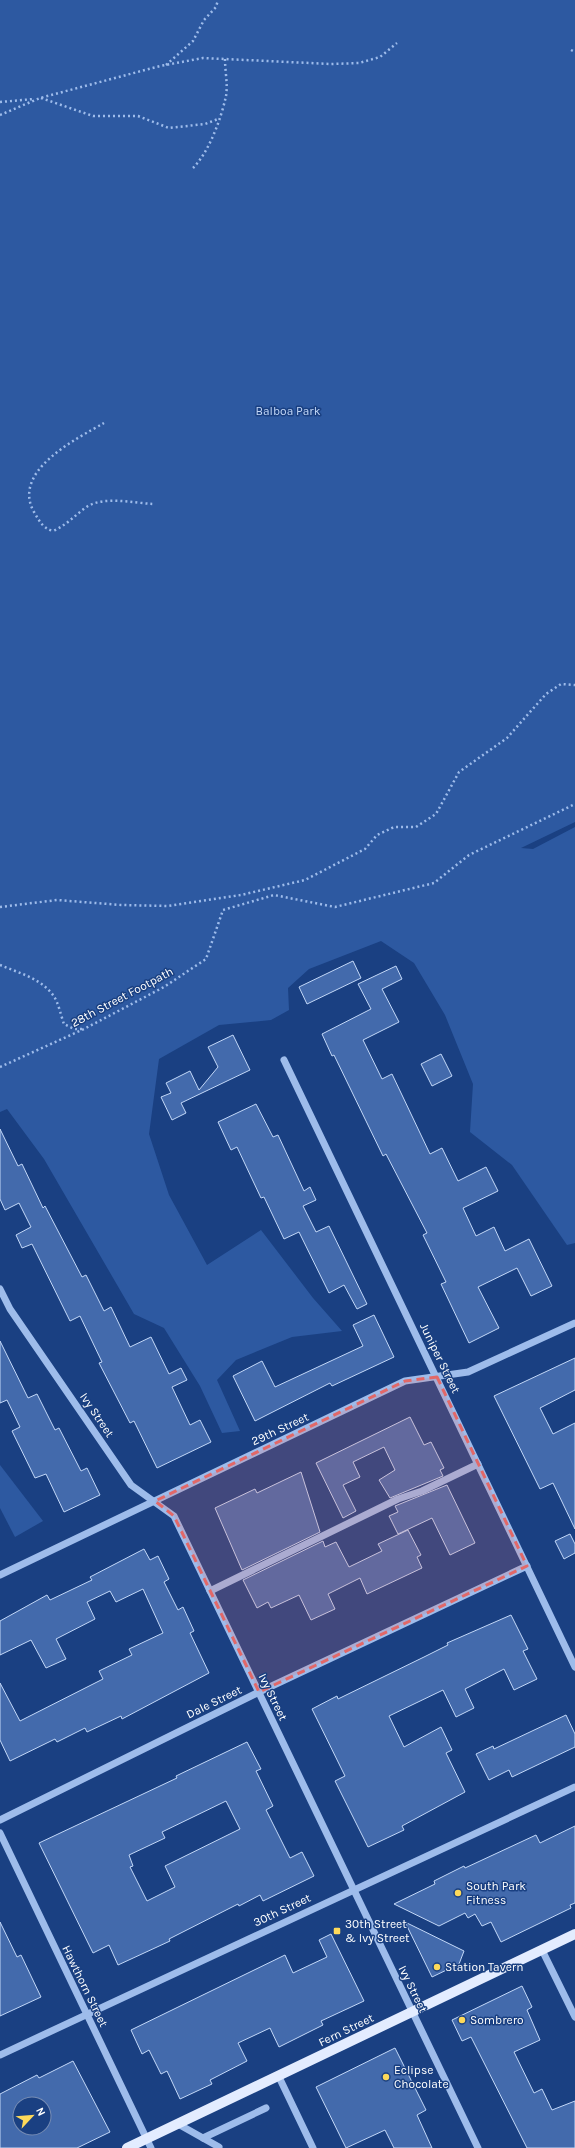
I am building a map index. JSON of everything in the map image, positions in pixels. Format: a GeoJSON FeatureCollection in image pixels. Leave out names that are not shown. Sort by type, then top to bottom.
{"type":"FeatureCollection","features":[{"type":"Feature","properties":{"kind":"main road","name":"Fern Street"},"geometry":{"type":"LineString","coordinates":[[127,2148],[148,2143],[178,2124],[279,2077],[575,1934]]}},
{"type":"Feature","properties":{"kind":"street","name":"Juniper Street"},"geometry":{"type":"LineString","coordinates":[[284,1060],[575,1667]]}},
{"type":"Feature","properties":{"kind":"street","name":"Ivy Street"},"geometry":{"type":"LineString","coordinates":[[0,1288],[10,1309],[131,1486],[155,1501],[174,1516],[478,2148]]}},
{"type":"Feature","properties":{"kind":"street","name":"29th Street"},"geometry":{"type":"LineString","coordinates":[[0,1575],[405,1382],[468,1372],[575,1323]]}},
{"type":"Feature","properties":{"kind":"street"},"geometry":{"type":"LineString","coordinates":[[210,1591],[391,1502],[422,1491],[478,1464]]}},
{"type":"Feature","properties":{"kind":"street","name":"Dale Street"},"geometry":{"type":"LineString","coordinates":[[0,1820],[259,1692],[527,1566]]}},
{"type":"Feature","properties":{"kind":"street","name":"30th Street"},"geometry":{"type":"LineString","coordinates":[[0,2055],[353,1889],[575,1787]]}},
{"type":"Feature","properties":{"kind":"street","name":"Hawthorn Street"},"geometry":{"type":"LineString","coordinates":[[0,1833],[148,2143]]}},
{"type":"Feature","properties":{"kind":"street"},"geometry":{"type":"LineString","coordinates":[[542,1950],[575,2017]]}},
{"type":"Feature","properties":{"kind":"street"},"geometry":{"type":"LineString","coordinates":[[279,2077],[313,2148]]}},
{"type":"Feature","properties":{"kind":"street"},"geometry":{"type":"LineString","coordinates":[[203,2138],[266,2108]]}},
{"type":"Feature","properties":{"kind":"street"},"geometry":{"type":"LineString","coordinates":[[178,2124],[218,2146]]}},
{"type":"Feature","properties":{"kind":"path"},"geometry":{"type":"LineString","coordinates":[[166,65],[193,41],[204,20],[216,7],[218,0]]}},
{"type":"Feature","properties":{"kind":"path"},"geometry":{"type":"LineString","coordinates":[[0,115],[40,98],[166,65],[203,58],[331,64],[359,63],[380,57],[396,43]]}},
{"type":"Feature","properties":{"kind":"path"},"geometry":{"type":"LineString","coordinates":[[571,50],[575,52]]}},
{"type":"Feature","properties":{"kind":"path"},"geometry":{"type":"LineString","coordinates":[[193,168],[203,158],[226,96],[225,59]]}},
{"type":"Feature","properties":{"kind":"path"},"geometry":{"type":"LineString","coordinates":[[0,102],[40,98],[93,116],[138,116],[169,128],[205,124],[218,119]]}},
{"type":"Feature","properties":{"kind":"path"},"geometry":{"type":"LineString","coordinates":[[104,423],[66,445],[38,471],[33,479],[28,493],[37,518],[43,526],[53,531],[61,528],[89,506],[96,503],[105,501],[153,504]]}},
{"type":"Feature","properties":{"kind":"path"},"geometry":{"type":"LineString","coordinates":[[0,907],[57,900],[121,905],[168,906],[241,895],[306,880],[365,849],[377,835],[394,827],[416,827],[436,814],[459,772],[507,738],[546,694],[561,684],[575,685]]}},
{"type":"Feature","properties":{"kind":"path","name":"28th Street Footpath"},"geometry":{"type":"LineString","coordinates":[[0,1067],[84,1028],[164,987],[206,959],[222,910],[274,895],[335,908],[434,883],[469,855],[575,804]]}},
{"type":"Feature","properties":{"kind":"path"},"geometry":{"type":"LineString","coordinates":[[0,965],[22,973],[39,982],[54,996],[64,1024],[74,1029],[84,1028]]}},
{"type":"Feature","properties":{"kind":"highlighted area"},"geometry":{"type":"Polygon","coordinates":[[[437,1377],[527,1566],[259,1692],[174,1516],[155,1501],[405,1381],[437,1377]]]}},
{"type":"Feature","properties":{"kind":"green space","name":"Balboa Park"},"geometry":{"type":"Polygon","coordinates":[[[0,0],[575,0],[575,822],[521,848],[533,849],[575,827],[575,1243],[567,1245],[512,1165],[470,1132],[473,1084],[445,1015],[414,963],[381,941],[309,969],[288,988],[289,1010],[271,1020],[219,1025],[159,1059],[149,1134],[169,1195],[207,1265],[261,1230],[313,1298],[342,1331],[292,1337],[236,1360],[217,1380],[240,1431],[222,1433],[200,1386],[164,1328],[134,1314],[44,1159],[7,1109],[0,1112],[0,0]]]}},
{"type":"Feature","properties":{"kind":"green space"},"geometry":{"type":"Polygon","coordinates":[[[0,1465],[43,1521],[15,1537],[0,1508],[0,1465]]]}},
{"type":"Feature","properties":{"kind":"building"},"geometry":{"type":"Polygon","coordinates":[[[353,961],[361,978],[307,1004],[299,987],[353,961]]]}},
{"type":"Feature","properties":{"kind":"building"},"geometry":{"type":"Polygon","coordinates":[[[396,966],[402,979],[382,989],[399,1022],[363,1040],[382,1079],[392,1074],[430,1154],[442,1148],[458,1181],[486,1167],[498,1191],[463,1208],[476,1236],[494,1227],[505,1251],[529,1239],[552,1286],[531,1296],[517,1268],[478,1287],[499,1328],[469,1343],[441,1284],[446,1282],[423,1235],[427,1233],[386,1154],[383,1156],[334,1055],[332,1056],[322,1034],[371,1009],[358,984],[396,966]]]}},
{"type":"Feature","properties":{"kind":"building"},"geometry":{"type":"Polygon","coordinates":[[[233,1035],[250,1070],[181,1103],[186,1113],[172,1120],[161,1097],[171,1093],[166,1083],[190,1071],[199,1090],[218,1067],[208,1047],[233,1035]]]}},
{"type":"Feature","properties":{"kind":"building"},"geometry":{"type":"Polygon","coordinates":[[[441,1054],[452,1076],[432,1086],[421,1064],[441,1054]]]}},
{"type":"Feature","properties":{"kind":"building"},"geometry":{"type":"Polygon","coordinates":[[[256,1104],[273,1137],[278,1135],[304,1191],[310,1187],[316,1200],[303,1206],[316,1232],[329,1226],[367,1304],[357,1309],[344,1285],[329,1293],[299,1232],[284,1239],[264,1197],[261,1198],[237,1147],[231,1150],[218,1122],[256,1104]]]}},
{"type":"Feature","properties":{"kind":"building"},"geometry":{"type":"Polygon","coordinates":[[[0,1129],[18,1166],[22,1164],[43,1208],[45,1206],[82,1277],[86,1275],[104,1311],[111,1307],[130,1347],[151,1337],[169,1374],[181,1368],[187,1380],[172,1387],[190,1425],[200,1420],[211,1442],[157,1468],[134,1421],[130,1423],[99,1363],[102,1362],[80,1316],[70,1321],[32,1244],[22,1248],[16,1235],[31,1227],[19,1203],[5,1210],[0,1199],[0,1129]]]}},
{"type":"Feature","properties":{"kind":"building"},"geometry":{"type":"Polygon","coordinates":[[[374,1315],[394,1357],[332,1386],[330,1383],[255,1421],[233,1376],[262,1361],[275,1387],[363,1346],[353,1325],[374,1315]]]}},
{"type":"Feature","properties":{"kind":"building"},"geometry":{"type":"Polygon","coordinates":[[[0,1341],[28,1398],[37,1394],[55,1430],[59,1428],[81,1471],[87,1468],[100,1495],[64,1512],[46,1474],[35,1478],[12,1431],[20,1427],[7,1400],[0,1403],[0,1341]]]}},
{"type":"Feature","properties":{"kind":"building"},"geometry":{"type":"Polygon","coordinates":[[[575,1358],[575,1390],[540,1408],[553,1434],[575,1423],[575,1529],[553,1483],[540,1489],[494,1396],[575,1358]]]}},
{"type":"Feature","properties":{"kind":"building"},"geometry":{"type":"Polygon","coordinates":[[[410,1417],[424,1445],[431,1442],[444,1468],[440,1470],[443,1476],[390,1498],[379,1480],[395,1470],[384,1447],[353,1462],[360,1477],[343,1485],[356,1511],[343,1518],[316,1463],[410,1417]]]}},
{"type":"Feature","properties":{"kind":"building"},"geometry":{"type":"Polygon","coordinates":[[[301,1472],[320,1532],[242,1570],[215,1508],[255,1489],[257,1493],[301,1472]]]}},
{"type":"Feature","properties":{"kind":"building"},"geometry":{"type":"Polygon","coordinates":[[[447,1485],[475,1543],[450,1555],[432,1518],[398,1534],[389,1516],[398,1512],[395,1506],[447,1485]]]}},
{"type":"Feature","properties":{"kind":"building"},"geometry":{"type":"Polygon","coordinates":[[[408,1530],[421,1555],[417,1557],[422,1568],[367,1594],[360,1578],[328,1594],[335,1609],[311,1620],[299,1595],[271,1608],[268,1602],[257,1608],[243,1580],[323,1541],[325,1547],[336,1542],[349,1567],[382,1551],[378,1544],[408,1530]]]}},
{"type":"Feature","properties":{"kind":"building"},"geometry":{"type":"Polygon","coordinates":[[[570,1534],[575,1544],[575,1553],[564,1559],[555,1541],[570,1534]]]}},
{"type":"Feature","properties":{"kind":"building"},"geometry":{"type":"Polygon","coordinates":[[[144,1549],[150,1560],[158,1556],[169,1579],[164,1582],[178,1610],[183,1607],[194,1631],[190,1633],[209,1673],[122,1719],[121,1716],[87,1732],[85,1728],[57,1742],[55,1739],[10,1761],[0,1740],[0,1683],[20,1721],[103,1679],[99,1671],[132,1655],[129,1649],[163,1633],[143,1589],[116,1602],[110,1591],[87,1602],[95,1619],[56,1639],[66,1659],[46,1668],[31,1640],[0,1655],[0,1621],[47,1595],[50,1600],[92,1580],[90,1577],[144,1549]]]}},
{"type":"Feature","properties":{"kind":"building"},"geometry":{"type":"Polygon","coordinates":[[[511,1615],[528,1649],[523,1651],[537,1679],[514,1690],[504,1669],[465,1689],[474,1708],[456,1717],[443,1690],[389,1716],[404,1747],[441,1727],[452,1750],[446,1753],[465,1792],[402,1826],[404,1830],[368,1847],[335,1781],[345,1776],[312,1709],[337,1696],[338,1699],[448,1645],[447,1643],[511,1615]]]}},
{"type":"Feature","properties":{"kind":"building"},"geometry":{"type":"Polygon","coordinates":[[[566,1715],[575,1734],[575,1747],[512,1777],[509,1770],[489,1780],[476,1754],[493,1746],[494,1749],[566,1715]]]}},
{"type":"Feature","properties":{"kind":"building"},"geometry":{"type":"Polygon","coordinates":[[[247,1742],[261,1769],[256,1771],[273,1806],[266,1810],[290,1858],[302,1852],[314,1876],[263,1901],[260,1895],[239,1906],[238,1904],[169,1939],[170,1941],[118,1965],[109,1945],[93,1953],[39,1843],[177,1778],[176,1776],[247,1742]],[[226,1801],[162,1832],[165,1838],[129,1855],[133,1866],[130,1867],[147,1901],[175,1887],[165,1866],[240,1829],[226,1801]]]}},
{"type":"Feature","properties":{"kind":"building"},"geometry":{"type":"Polygon","coordinates":[[[575,1826],[575,1903],[570,1905],[571,1908],[501,1942],[491,1922],[482,1926],[475,1914],[468,1918],[465,1913],[439,1926],[394,1904],[435,1884],[434,1881],[464,1866],[465,1868],[536,1835],[540,1843],[575,1826]]]}},
{"type":"Feature","properties":{"kind":"building"},"geometry":{"type":"Polygon","coordinates":[[[0,1922],[17,1957],[21,1955],[41,1997],[0,2016],[0,1922]]]}},
{"type":"Feature","properties":{"kind":"building"},"geometry":{"type":"Polygon","coordinates":[[[405,1922],[464,1951],[459,1964],[432,1977],[405,1922]]]}},
{"type":"Feature","properties":{"kind":"building"},"geometry":{"type":"Polygon","coordinates":[[[331,1934],[364,2001],[321,2021],[323,2025],[279,2047],[270,2028],[238,2043],[247,2061],[210,2080],[212,2084],[180,2099],[167,2071],[161,2074],[149,2050],[142,2054],[131,2030],[285,1955],[293,1973],[327,1957],[319,1940],[331,1934]]]}},
{"type":"Feature","properties":{"kind":"building"},"geometry":{"type":"Polygon","coordinates":[[[522,1986],[532,2007],[527,2010],[540,2040],[514,2052],[534,2093],[542,2089],[552,2110],[575,2101],[575,2148],[527,2148],[471,2037],[462,2041],[452,2020],[522,1986]]]}},
{"type":"Feature","properties":{"kind":"building"},"geometry":{"type":"Polygon","coordinates":[[[395,2048],[426,2110],[417,2115],[432,2148],[394,2148],[385,2130],[346,2148],[316,2087],[395,2048]]]}},
{"type":"Feature","properties":{"kind":"building"},"geometry":{"type":"Polygon","coordinates":[[[73,2061],[110,2132],[77,2148],[0,2148],[0,2094],[37,2075],[39,2078],[73,2061]]]}},
{"type":"Feature","properties":{"kind":"place","name":"South Park Fitness"},"geometry":{"type":"Point","coordinates":[458,1893]}},
{"type":"Feature","properties":{"kind":"place","name":"30th Street & Ivy Street"},"geometry":{"type":"Point","coordinates":[337,1931]}},
{"type":"Feature","properties":{"kind":"place","name":"Station Tavern"},"geometry":{"type":"Point","coordinates":[437,1967]}},
{"type":"Feature","properties":{"kind":"place","name":"Sombrero"},"geometry":{"type":"Point","coordinates":[462,2020]}},
{"type":"Feature","properties":{"kind":"place","name":"Eclipse Chocolate"},"geometry":{"type":"Point","coordinates":[386,2077]}}]}
